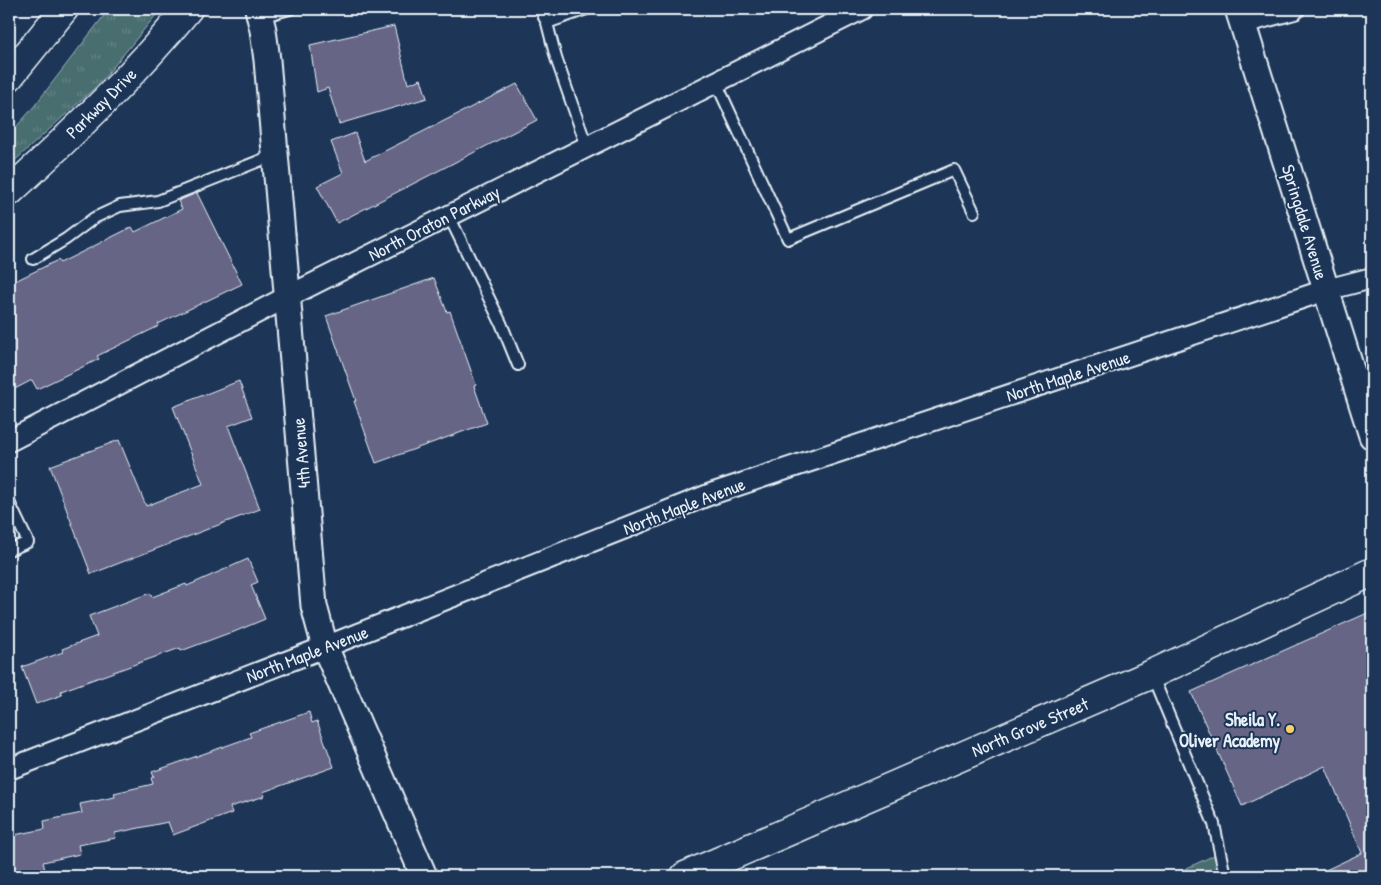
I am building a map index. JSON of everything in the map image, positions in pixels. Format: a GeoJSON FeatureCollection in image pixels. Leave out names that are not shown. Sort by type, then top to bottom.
{"type":"FeatureCollection","features":[{"type":"Feature","properties":{"kind":"main road"},"geometry":{"type":"LineString","coordinates":[[9,78],[64,9]]}},
{"type":"Feature","properties":{"kind":"main road","name":"Parkway Drive"},"geometry":{"type":"LineString","coordinates":[[9,192],[137,68],[188,9]]}},
{"type":"Feature","properties":{"kind":"main road","name":"North Grove Street"},"geometry":{"type":"LineString","coordinates":[[685,876],[1152,674],[1372,572]]}},
{"type":"Feature","properties":{"kind":"street","name":"North Oraton Parkway"},"geometry":{"type":"LineString","coordinates":[[9,441],[288,297],[862,9]]}},
{"type":"Feature","properties":{"kind":"street"},"geometry":{"type":"LineString","coordinates":[[1240,16],[1294,9]]}},
{"type":"Feature","properties":{"kind":"street","name":"4th Avenue"},"geometry":{"type":"LineString","coordinates":[[259,13],[267,60],[314,606],[325,647],[424,876]]}},
{"type":"Feature","properties":{"kind":"street","name":"Springdale Avenue"},"geometry":{"type":"LineString","coordinates":[[1240,16],[1372,436]]}},
{"type":"Feature","properties":{"kind":"street","name":"North Maple Avenue"},"geometry":{"type":"LineString","coordinates":[[9,769],[730,488],[1326,290],[1372,278]]}},
{"type":"Feature","properties":{"kind":"lane"},"geometry":{"type":"LineString","coordinates":[[259,13],[290,9]]}},
{"type":"Feature","properties":{"kind":"lane"},"geometry":{"type":"LineString","coordinates":[[540,9],[547,23],[556,58],[587,147]]}},
{"type":"Feature","properties":{"kind":"lane"},"geometry":{"type":"LineString","coordinates":[[547,23],[587,9]]}},
{"type":"Feature","properties":{"kind":"lane"},"geometry":{"type":"LineString","coordinates":[[716,82],[788,239],[954,170],[974,212]]}},
{"type":"Feature","properties":{"kind":"lane"},"geometry":{"type":"LineString","coordinates":[[32,259],[66,239],[94,218],[120,206],[158,201],[275,154]]}},
{"type":"Feature","properties":{"kind":"lane"},"geometry":{"type":"LineString","coordinates":[[449,216],[501,323],[518,365]]}},
{"type":"Feature","properties":{"kind":"lane"},"geometry":{"type":"LineString","coordinates":[[9,502],[28,542],[9,550]]}},
{"type":"Feature","properties":{"kind":"lane"},"geometry":{"type":"LineString","coordinates":[[1152,674],[1214,824],[1225,876]]}},
{"type":"Feature","properties":{"kind":"green space"},"geometry":{"type":"Polygon","coordinates":[[[109,9],[161,9],[99,84],[9,166],[9,135],[32,109],[109,9]]]}},
{"type":"Feature","properties":{"kind":"green space"},"geometry":{"type":"Polygon","coordinates":[[[1223,851],[1234,876],[1170,876],[1223,851]]]}},
{"type":"Feature","properties":{"kind":"building"},"geometry":{"type":"Polygon","coordinates":[[[394,26],[408,84],[421,79],[427,98],[339,124],[328,88],[317,92],[310,45],[394,26]]]}},
{"type":"Feature","properties":{"kind":"building"},"geometry":{"type":"Polygon","coordinates":[[[517,84],[537,120],[337,223],[317,186],[343,173],[331,142],[355,133],[365,161],[517,84]]]}},
{"type":"Feature","properties":{"kind":"building"},"geometry":{"type":"Polygon","coordinates":[[[197,193],[242,284],[158,324],[159,326],[97,356],[99,359],[37,389],[32,380],[9,392],[9,284],[58,260],[60,263],[132,227],[135,232],[182,209],[178,201],[197,193]]]}},
{"type":"Feature","properties":{"kind":"building"},"geometry":{"type":"Polygon","coordinates":[[[434,278],[447,312],[450,311],[487,423],[376,463],[326,316],[434,278]]]}},
{"type":"Feature","properties":{"kind":"building"},"geometry":{"type":"Polygon","coordinates":[[[239,381],[252,417],[228,426],[260,509],[91,574],[50,466],[119,440],[146,506],[203,484],[173,407],[239,381]]]}},
{"type":"Feature","properties":{"kind":"building"},"geometry":{"type":"Polygon","coordinates":[[[248,559],[258,582],[251,585],[265,619],[181,651],[180,648],[61,691],[62,695],[36,704],[22,667],[63,652],[62,649],[97,636],[89,616],[150,593],[152,597],[186,584],[187,586],[248,559]]]}},
{"type":"Feature","properties":{"kind":"building","name":"Sheila Y. Oliver Academy"},"geometry":{"type":"Polygon","coordinates":[[[1372,611],[1372,876],[1313,876],[1362,853],[1325,766],[1242,806],[1191,692],[1372,611]]]}},
{"type":"Feature","properties":{"kind":"building"},"geometry":{"type":"Polygon","coordinates":[[[309,712],[312,723],[317,721],[334,767],[263,792],[265,796],[230,807],[232,813],[173,835],[168,822],[115,833],[116,838],[78,845],[80,854],[43,862],[45,870],[9,876],[9,836],[45,829],[44,821],[82,813],[80,804],[115,797],[114,793],[153,784],[151,778],[154,777],[152,772],[251,737],[249,733],[309,712]]]}},
{"type":"Feature","properties":{"kind":"place","name":"Sheila Y. Oliver Academy"},"geometry":{"type":"Point","coordinates":[1290,729]}}]}
